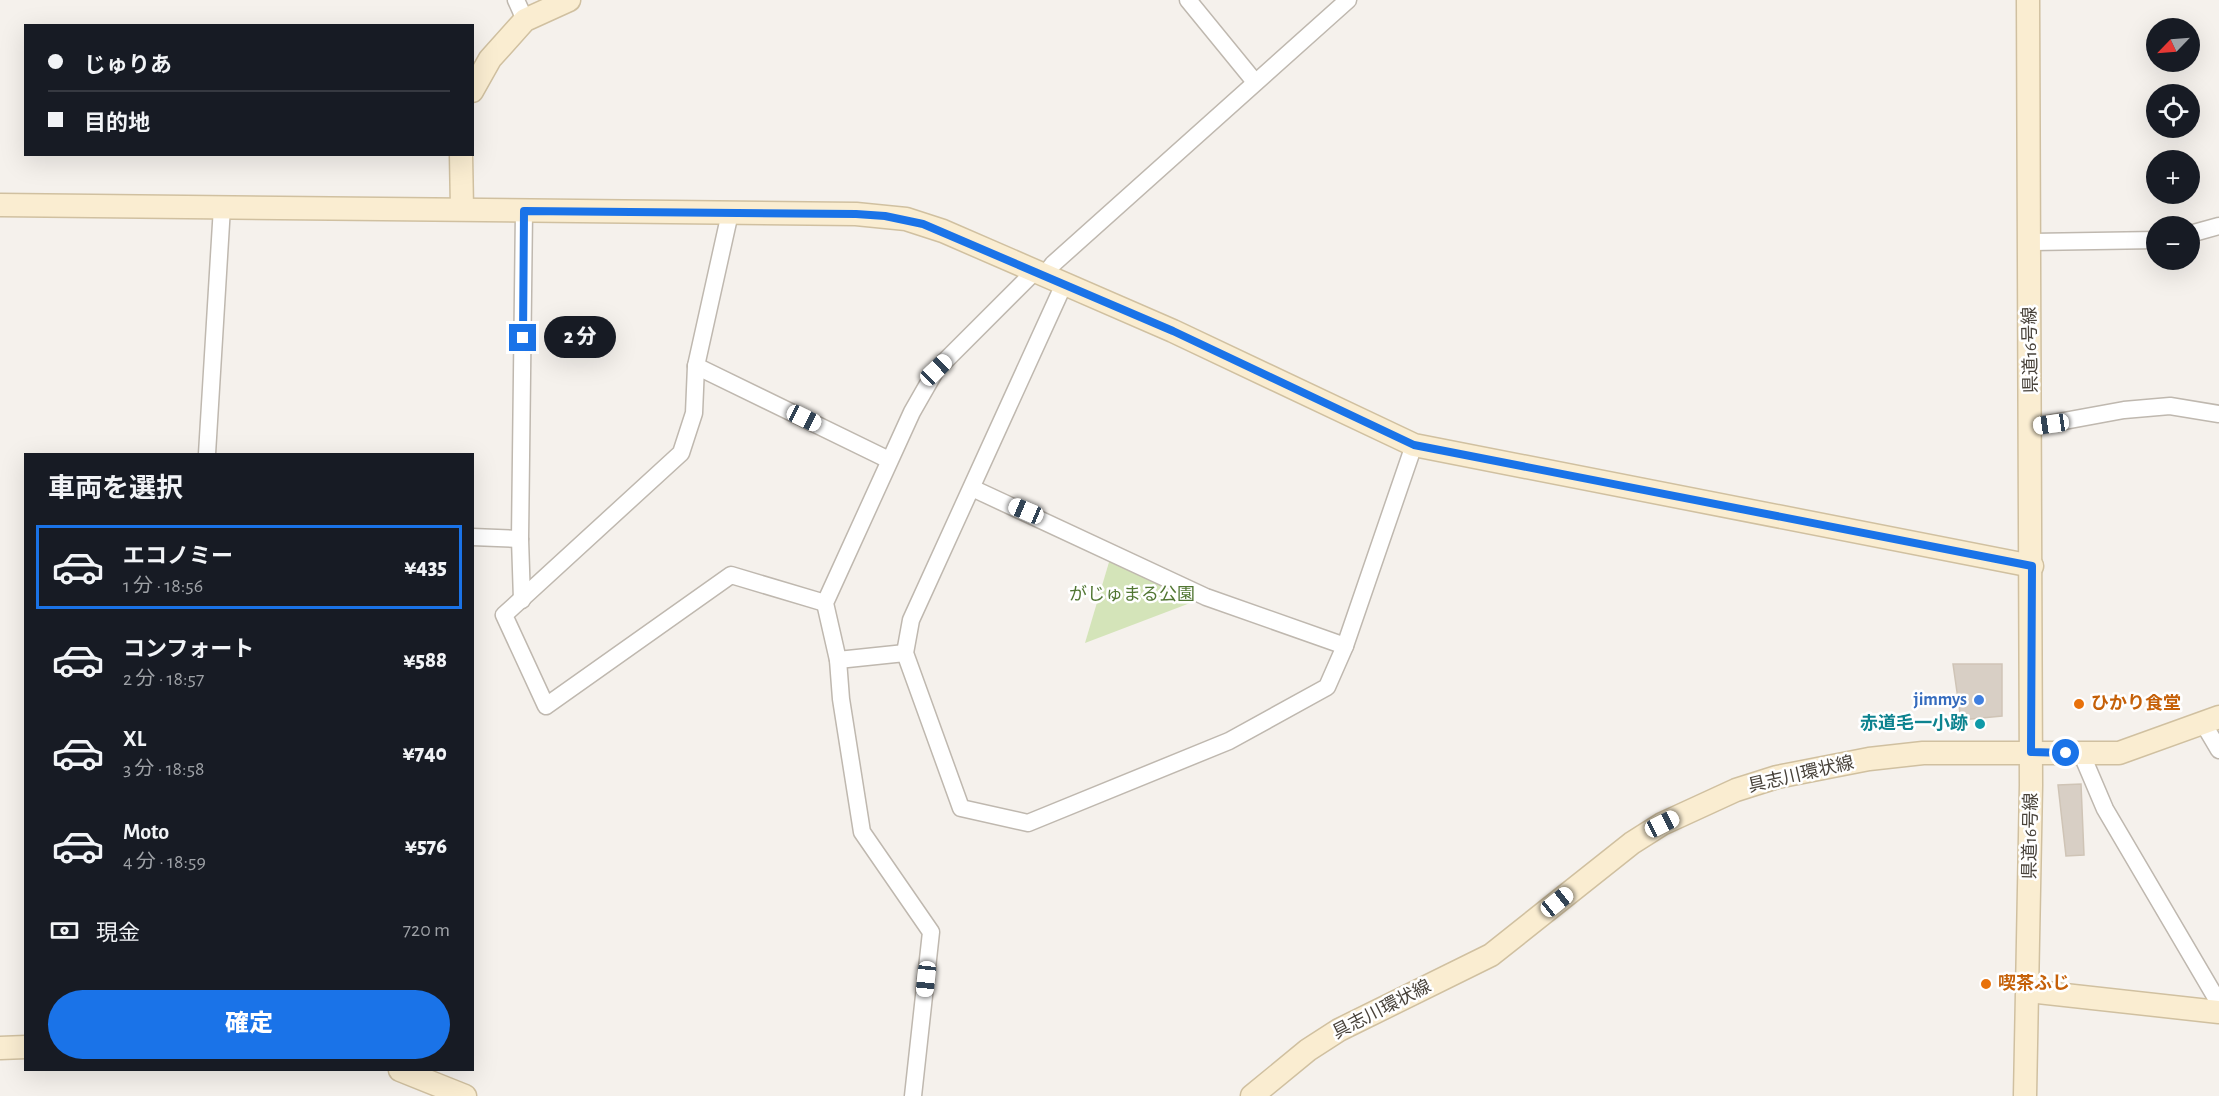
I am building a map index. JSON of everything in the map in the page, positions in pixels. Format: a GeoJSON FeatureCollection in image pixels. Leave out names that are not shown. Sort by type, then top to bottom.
{"type":"FeatureCollection","features":[{"type":"Feature","properties":{"kind":"street"},"geometry":{"type":"LineString","coordinates":[[474,87],[521,10],[569,0]]}},
{"type":"Feature","properties":{"kind":"street"},"geometry":{"type":"LineString","coordinates":[[1188,0],[1255,82]]}},
{"type":"Feature","properties":{"kind":"street"},"geometry":{"type":"LineString","coordinates":[[1348,0],[1053,264],[972,488],[911,620],[905,653],[961,808],[1028,823],[1229,741],[1327,687],[1345,646],[1414,445]]}},
{"type":"Feature","properties":{"kind":"street","name":"県道16号線"},"geometry":{"type":"LineString","coordinates":[[2025,1096],[2032,566],[2028,0]]}},
{"type":"Feature","properties":{"kind":"street"},"geometry":{"type":"LineString","coordinates":[[461,156],[462,209]]}},
{"type":"Feature","properties":{"kind":"street"},"geometry":{"type":"LineString","coordinates":[[0,205],[856,214],[906,219],[943,231],[1173,331],[1414,445],[2032,566]]}},
{"type":"Feature","properties":{"kind":"street"},"geometry":{"type":"LineString","coordinates":[[207,453],[222,207]]}},
{"type":"Feature","properties":{"kind":"street"},"geometry":{"type":"LineString","coordinates":[[522,600],[520,539],[524,211]]}},
{"type":"Feature","properties":{"kind":"street"},"geometry":{"type":"LineString","coordinates":[[730,213],[696,366],[694,413],[681,453],[504,615],[546,706],[731,575],[825,603]]}},
{"type":"Feature","properties":{"kind":"street"},"geometry":{"type":"LineString","coordinates":[[2200,231],[2219,226]]}},
{"type":"Feature","properties":{"kind":"street"},"geometry":{"type":"LineString","coordinates":[[2030,242],[2146,240]]}},
{"type":"Feature","properties":{"kind":"street"},"geometry":{"type":"LineString","coordinates":[[913,1096],[931,932],[862,832],[841,699],[838,660],[825,603],[889,460],[912,412],[936,370],[1047,278]]}},
{"type":"Feature","properties":{"kind":"street"},"geometry":{"type":"LineString","coordinates":[[696,366],[889,460]]}},
{"type":"Feature","properties":{"kind":"street"},"geometry":{"type":"LineString","coordinates":[[2032,427],[2124,410],[2170,406],[2219,414]]}},
{"type":"Feature","properties":{"kind":"street"},"geometry":{"type":"LineString","coordinates":[[972,488],[1043,519],[1206,597],[1345,646]]}},
{"type":"Feature","properties":{"kind":"street"},"geometry":{"type":"LineString","coordinates":[[474,537],[520,539]]}},
{"type":"Feature","properties":{"kind":"street"},"geometry":{"type":"LineString","coordinates":[[838,660],[905,653]]}},
{"type":"Feature","properties":{"kind":"street"},"geometry":{"type":"LineString","coordinates":[[2211,720],[2219,750]]}},
{"type":"Feature","properties":{"kind":"street","name":"具志川環状線"},"geometry":{"type":"LineString","coordinates":[[1252,1096],[1308,1050],[1339,1030],[1491,955],[1632,843],[1698,806],[1777,777],[1869,759],[1923,753],[2031,752],[2082,755],[2119,753],[2211,720]]}},
{"type":"Feature","properties":{"kind":"street"},"geometry":{"type":"LineString","coordinates":[[2082,755],[2105,809],[2219,1003]]}},
{"type":"Feature","properties":{"kind":"street"},"geometry":{"type":"LineString","coordinates":[[2028,991],[2219,1012]]}},
{"type":"Feature","properties":{"kind":"street"},"geometry":{"type":"LineString","coordinates":[[0,1048],[24,1047]]}},
{"type":"Feature","properties":{"kind":"street"},"geometry":{"type":"LineString","coordinates":[[402,1071],[465,1096]]}},
{"type":"Feature","properties":{"kind":"green space","name":"がじゅまる公園"},"geometry":{"type":"Polygon","coordinates":[[[1112,552],[1206,597],[1085,643],[1112,552]]]}},
{"type":"Feature","properties":{"kind":"building"},"geometry":{"type":"Polygon","coordinates":[[[1953,664],[2002,664],[2002,716],[1961,720],[1953,664]]]}},
{"type":"Feature","properties":{"kind":"building"},"geometry":{"type":"Polygon","coordinates":[[[2081,784],[2084,855],[2066,856],[2058,785],[2081,784]]]}},
{"type":"Feature","properties":{"kind":"place","name":"jimmys"},"geometry":{"type":"Point","coordinates":[1979,700]}},
{"type":"Feature","properties":{"kind":"place","name":"ひかり食堂"},"geometry":{"type":"Point","coordinates":[2079,704]}},
{"type":"Feature","properties":{"kind":"place","name":"赤道毛一小跡"},"geometry":{"type":"Point","coordinates":[1980,724]}},
{"type":"Feature","properties":{"kind":"place","name":"喫茶ふじ"},"geometry":{"type":"Point","coordinates":[1986,984]}},
{"type":"Feature","properties":{"kind":"route"},"geometry":{"type":"LineString","coordinates":[[523,338],[524,211],[856,214],[906,219],[943,231],[1173,331],[1414,445],[2032,566],[2031,752],[2066,753]]}}]}
